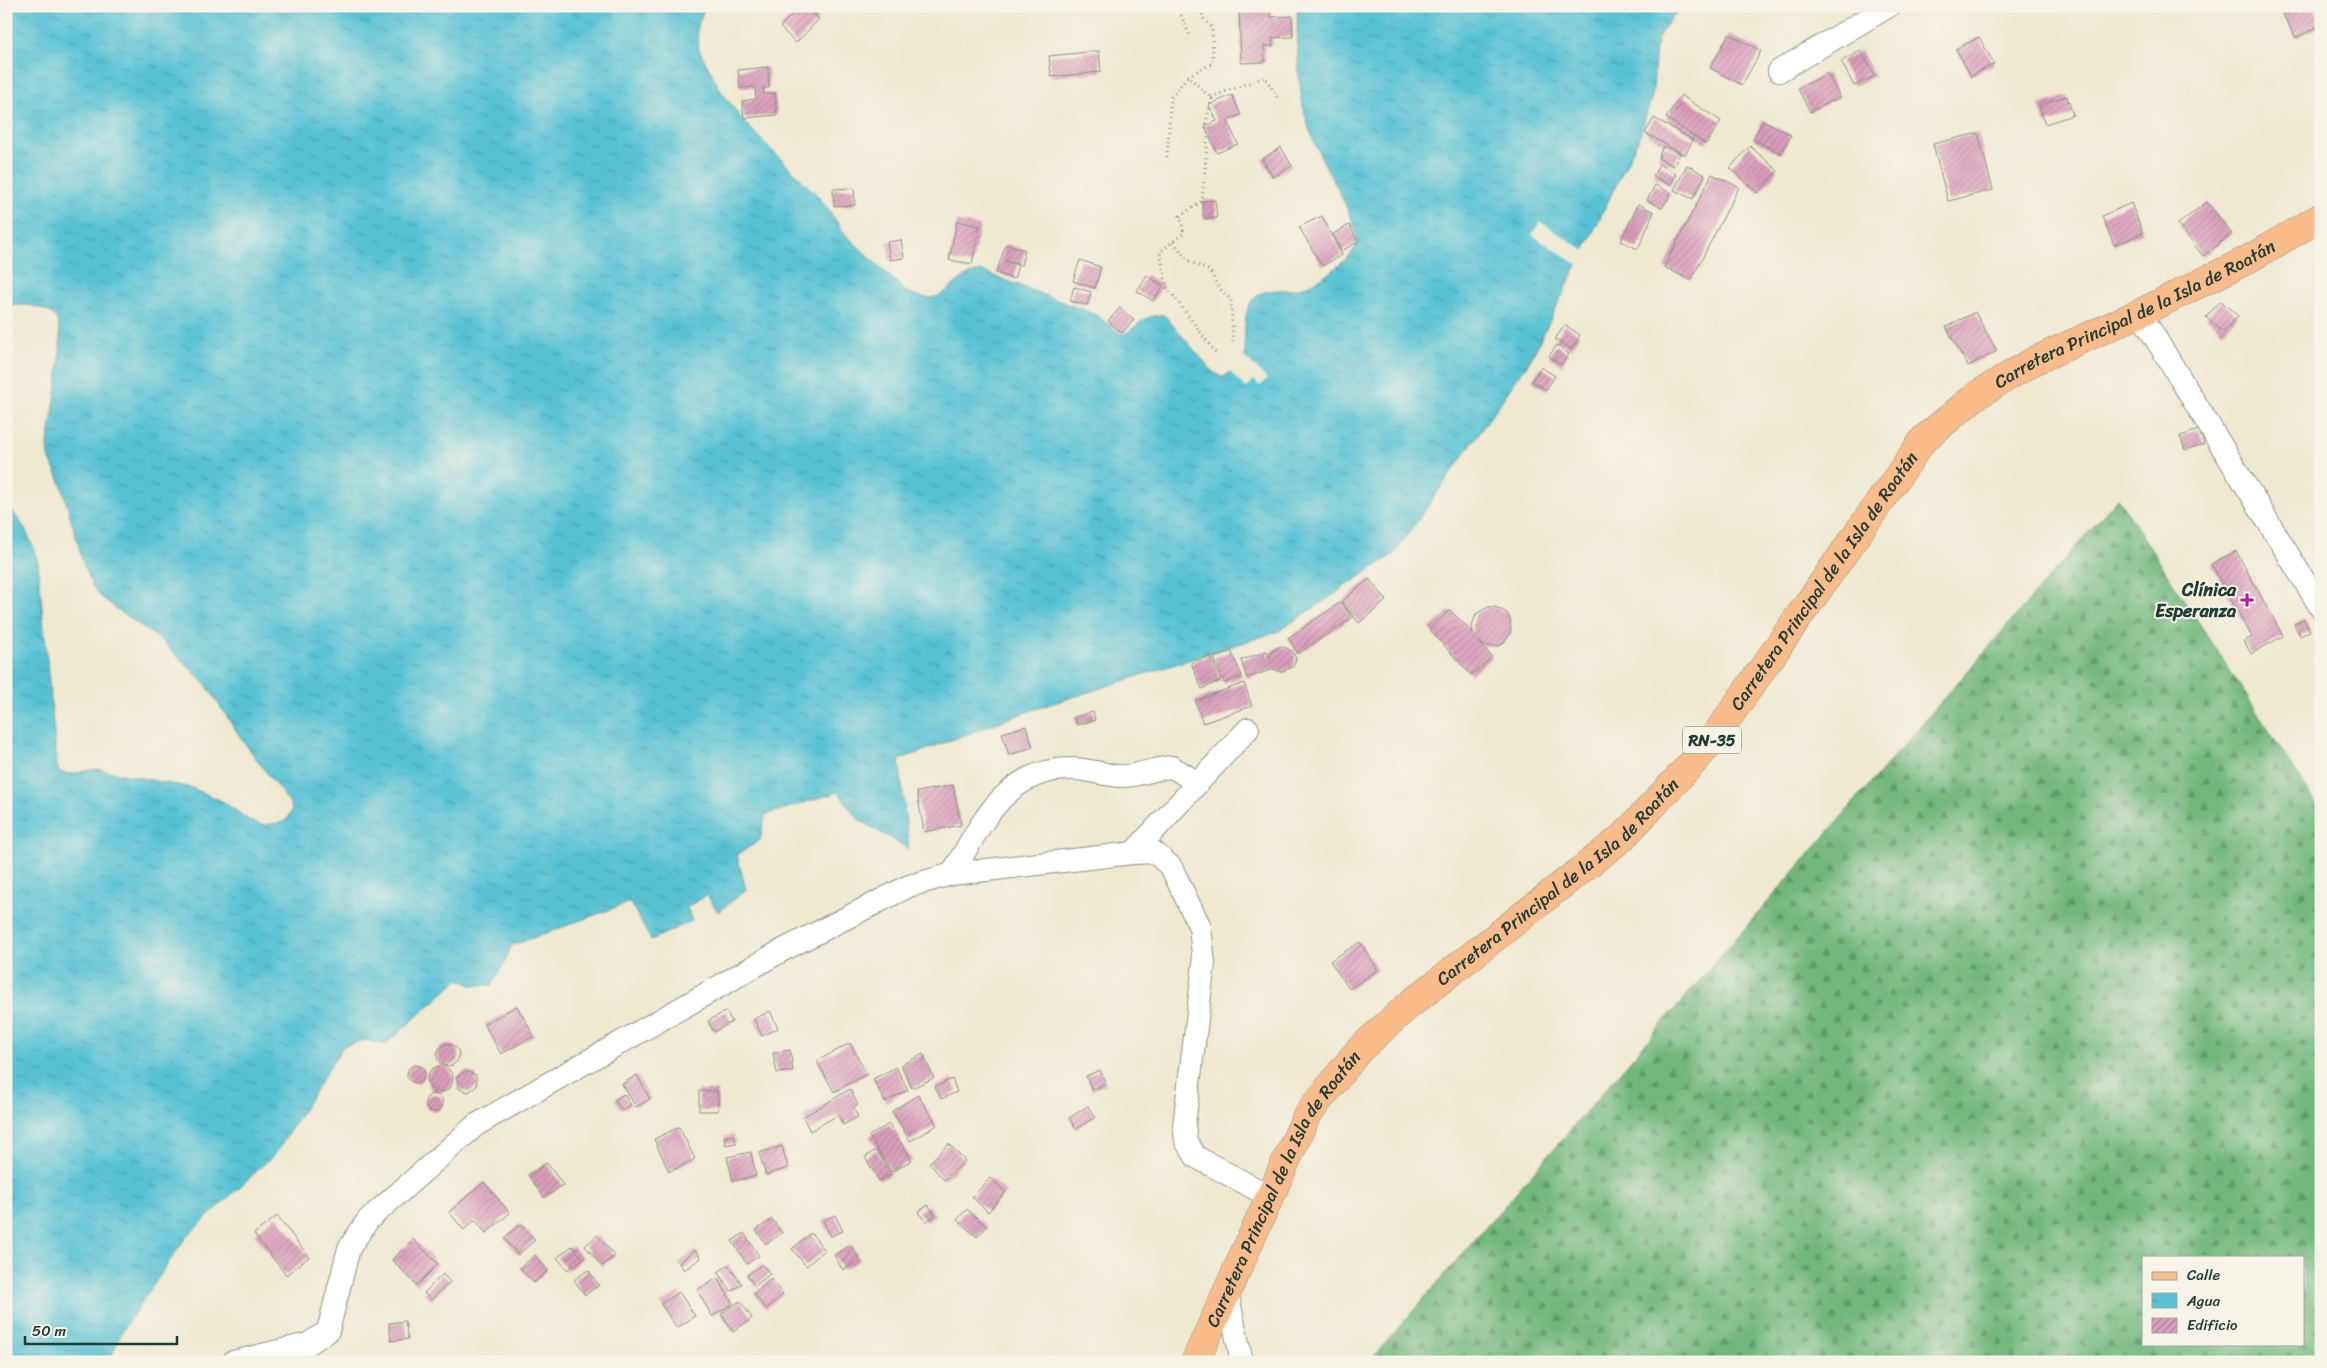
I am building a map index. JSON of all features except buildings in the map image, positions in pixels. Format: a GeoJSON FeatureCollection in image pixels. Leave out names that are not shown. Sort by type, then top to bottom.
{"type":"FeatureCollection","features":[{"type":"Feature","properties":{"kind":"main road","name":"Carretera Principal de la Isla de Roatán"},"geometry":{"type":"LineString","coordinates":[[1195,1362],[1307,1115],[1359,1050],[1409,1004],[1623,837],[1708,746],[1924,439],[1977,395],[2028,365],[2140,313],[2245,261],[2321,217]]}},
{"type":"Feature","properties":{"kind":"street"},"geometry":{"type":"LineString","coordinates":[[1779,71],[1889,6]]}},
{"type":"Feature","properties":{"kind":"street"},"geometry":{"type":"LineString","coordinates":[[2140,313],[2321,608]]}},
{"type":"Feature","properties":{"kind":"street"},"geometry":{"type":"LineString","coordinates":[[1133,853],[1248,729]]}},
{"type":"Feature","properties":{"kind":"street"},"geometry":{"type":"LineString","coordinates":[[952,874],[983,820],[1002,798],[1023,780],[1046,772],[1071,768],[1125,776],[1172,766],[1198,783]]}},
{"type":"Feature","properties":{"kind":"street"},"geometry":{"type":"LineString","coordinates":[[234,1362],[308,1344],[328,1331],[349,1248],[368,1220],[476,1124],[783,950],[909,886],[952,874],[1154,852],[1171,867],[1200,927],[1204,963],[1184,1124],[1186,1141],[1196,1158],[1271,1197]]}},
{"type":"Feature","properties":{"kind":"street"},"geometry":{"type":"LineString","coordinates":[[1227,1292],[1242,1362]]}},
{"type":"Feature","properties":{"kind":"path"},"geometry":{"type":"LineString","coordinates":[[1177,6],[1190,36]]}},
{"type":"Feature","properties":{"kind":"path"},"geometry":{"type":"LineString","coordinates":[[1167,157],[1171,97],[1188,76],[1213,63],[1212,28],[1202,16],[1203,6]]}},
{"type":"Feature","properties":{"kind":"path"},"geometry":{"type":"LineString","coordinates":[[1188,76],[1212,99],[1205,126],[1208,135],[1202,202],[1180,216],[1184,233],[1160,252],[1167,288],[1218,356]]}},
{"type":"Feature","properties":{"kind":"path"},"geometry":{"type":"LineString","coordinates":[[1210,97],[1265,77],[1277,96]]}},
{"type":"Feature","properties":{"kind":"path"},"geometry":{"type":"LineString","coordinates":[[1173,242],[1189,261],[1210,271],[1218,287],[1231,300],[1233,345]]}},
{"type":"Feature","properties":{"kind":"green space"},"geometry":{"type":"Polygon","coordinates":[[[2118,498],[2321,811],[2321,1362],[1369,1362],[2118,498]]]}},
{"type":"Feature","properties":{"kind":"water"},"geometry":{"type":"Polygon","coordinates":[[[6,6],[705,6],[697,28],[699,50],[721,91],[743,121],[818,196],[847,236],[905,291],[919,297],[930,298],[939,296],[961,279],[981,271],[1096,315],[1121,334],[1126,333],[1149,317],[1164,315],[1214,373],[1224,377],[1245,357],[1246,316],[1250,304],[1258,295],[1264,292],[1303,287],[1322,278],[1340,265],[1358,243],[1349,214],[1316,145],[1305,116],[1300,85],[1297,6],[1683,6],[1672,17],[1658,37],[1653,93],[1639,138],[1531,359],[1394,554],[1279,631],[1020,714],[899,760],[909,849],[858,819],[838,792],[765,815],[760,840],[737,855],[746,890],[718,912],[707,895],[687,907],[692,921],[651,940],[630,902],[511,946],[504,964],[492,985],[471,985],[459,979],[385,1045],[365,1040],[343,1046],[276,1153],[186,1237],[122,1331],[109,1362],[6,1362],[6,505],[26,532],[38,564],[59,772],[70,774],[97,769],[192,788],[222,801],[249,820],[262,825],[280,823],[288,819],[292,810],[290,804],[243,741],[205,683],[161,640],[99,595],[92,585],[84,566],[62,486],[49,457],[48,445],[60,361],[59,328],[56,318],[50,312],[33,306],[25,305],[6,308],[6,6]]]}},
{"type":"Feature","properties":{"kind":"pier"},"geometry":{"type":"Polygon","coordinates":[[[1540,222],[1587,252],[1580,266],[1532,235],[1540,222]]]}},
{"type":"Feature","properties":{"kind":"pier"},"geometry":{"type":"Polygon","coordinates":[[[1242,355],[1267,379],[1260,386],[1254,380],[1246,388],[1229,371],[1242,355]]]}},
{"type":"Feature","properties":{"kind":"place","name":"Clínica Esperanza"},"geometry":{"type":"Point","coordinates":[2247,600]}}]}
